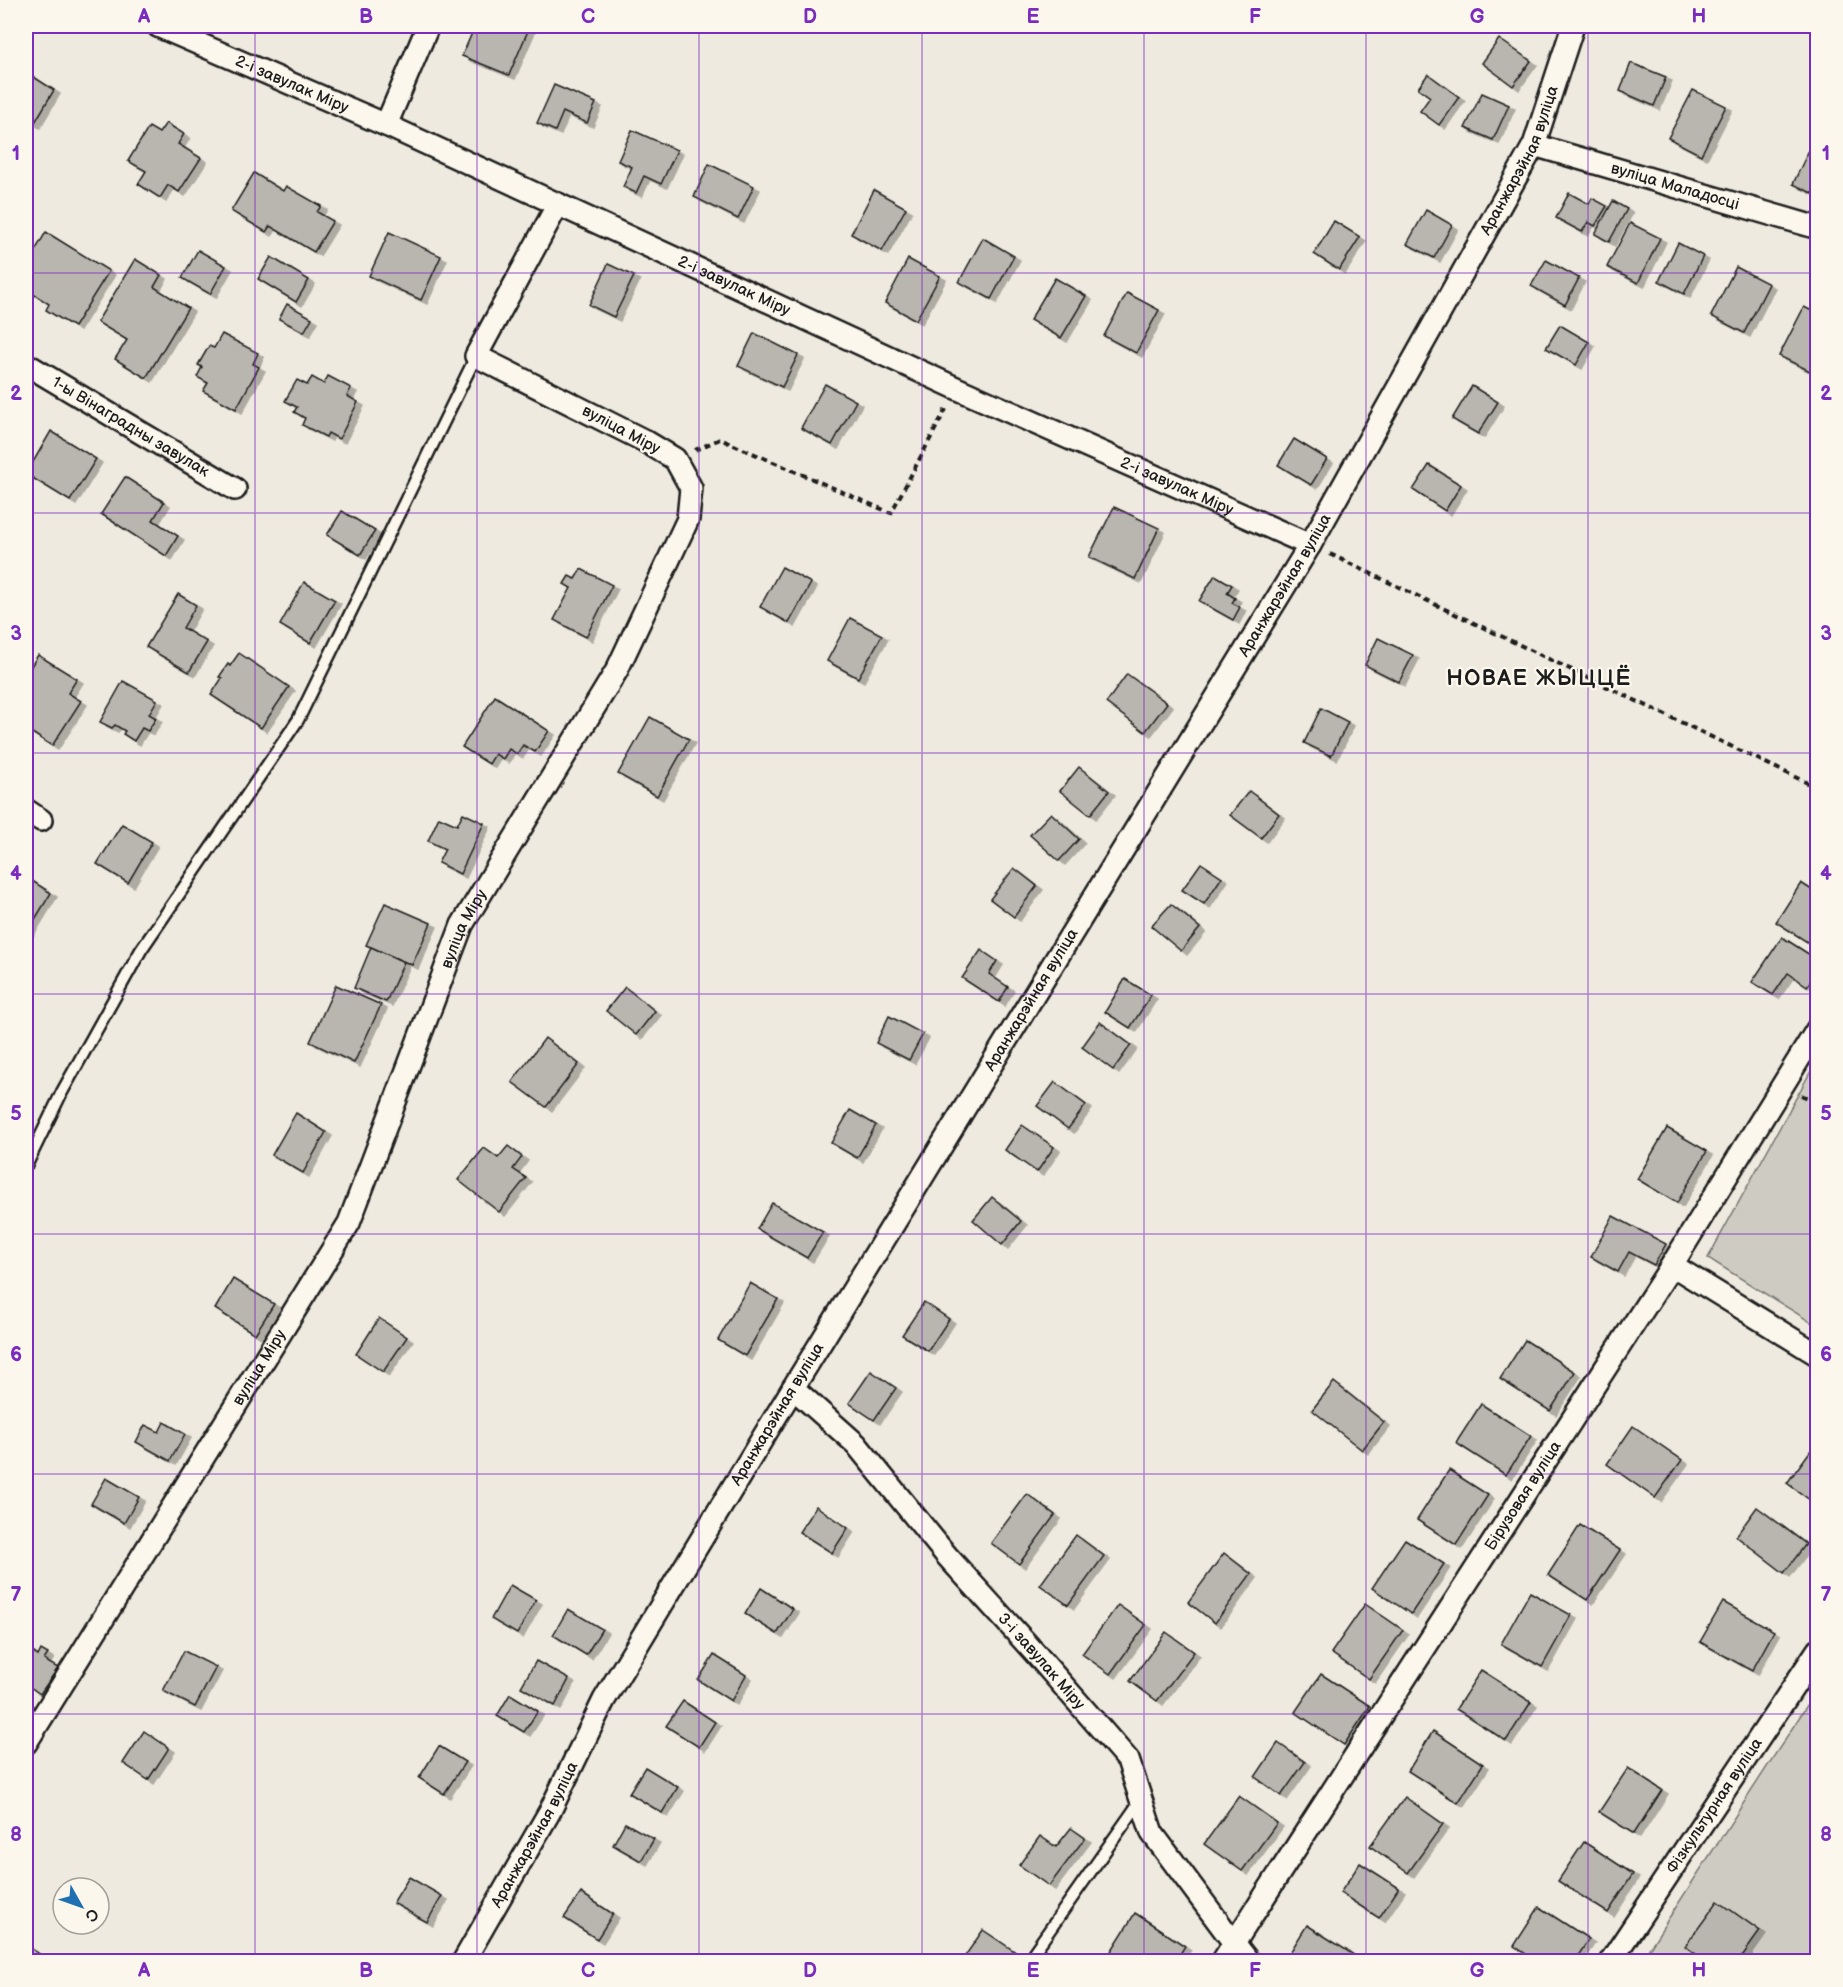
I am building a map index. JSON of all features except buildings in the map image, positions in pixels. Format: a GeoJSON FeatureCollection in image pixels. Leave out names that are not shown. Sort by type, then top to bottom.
{"type":"FeatureCollection","features":[{"type":"Feature","properties":{"kind":"street","name":"2-і завулак Міру"},"geometry":{"type":"LineString","coordinates":[[158,26],[386,125],[956,388],[1310,545]]}},
{"type":"Feature","properties":{"kind":"street"},"geometry":{"type":"LineString","coordinates":[[386,125],[428,26]]}},
{"type":"Feature","properties":{"kind":"street","name":"Аранжарэйная вуліца"},"geometry":{"type":"LineString","coordinates":[[463,1962],[550,1811],[604,1700],[1310,545],[1534,145],[1573,26]]}},
{"type":"Feature","properties":{"kind":"street","name":"вуліца Маладосці"},"geometry":{"type":"LineString","coordinates":[[1534,145],[1818,228]]}},
{"type":"Feature","properties":{"kind":"street"},"geometry":{"type":"LineString","coordinates":[[476,356],[558,204]]}},
{"type":"Feature","properties":{"kind":"street","name":"вуліца Міру"},"geometry":{"type":"LineString","coordinates":[[26,1743],[349,1222],[462,925],[617,670],[688,519],[691,489],[675,459],[645,441],[476,356]]}},
{"type":"Feature","properties":{"kind":"street","name":"1-ы Вінаградны завулак"},"geometry":{"type":"LineString","coordinates":[[26,364],[235,489]]}},
{"type":"Feature","properties":{"kind":"street","name":"Бірузовая вуліца"},"geometry":{"type":"LineString","coordinates":[[1222,1962],[1672,1265],[1818,1028]]}},
{"type":"Feature","properties":{"kind":"street"},"geometry":{"type":"LineString","coordinates":[[1672,1265],[1818,1355]]}},
{"type":"Feature","properties":{"kind":"street","name":"3-і завулак Міру"},"geometry":{"type":"LineString","coordinates":[[793,1388],[856,1444],[947,1556],[1128,1760],[1152,1833],[1249,1962]]}},
{"type":"Feature","properties":{"kind":"street","name":"Фізкультурная вуліца"},"geometry":{"type":"LineString","coordinates":[[1610,1962],[1818,1650]]}},
{"type":"Feature","properties":{"kind":"lane"},"geometry":{"type":"LineString","coordinates":[[26,1166],[62,1092],[141,951],[298,720],[476,356]]}},
{"type":"Feature","properties":{"kind":"lane"},"geometry":{"type":"LineString","coordinates":[[1027,1962],[1141,1800]]}},
{"type":"Feature","properties":{"kind":"path"},"geometry":{"type":"LineString","coordinates":[[675,459],[720,439],[891,513],[956,388]]}},
{"type":"Feature","properties":{"kind":"path"},"geometry":{"type":"LineString","coordinates":[[1310,545],[1818,788]]}},
{"type":"Feature","properties":{"kind":"shaded area"},"geometry":{"type":"Polygon","coordinates":[[[1817,1060],[1817,1326],[1708,1258],[1817,1060]]]}},
{"type":"Feature","properties":{"kind":"shaded area"},"geometry":{"type":"Polygon","coordinates":[[[1817,1690],[1817,1961],[1641,1961],[1817,1690]]]}},
{"type":"Feature","properties":{"kind":"district","name":"НОВАЕ ЖЫЦЦЁ"},"geometry":{"type":"Point","coordinates":[1539,678]}}]}
